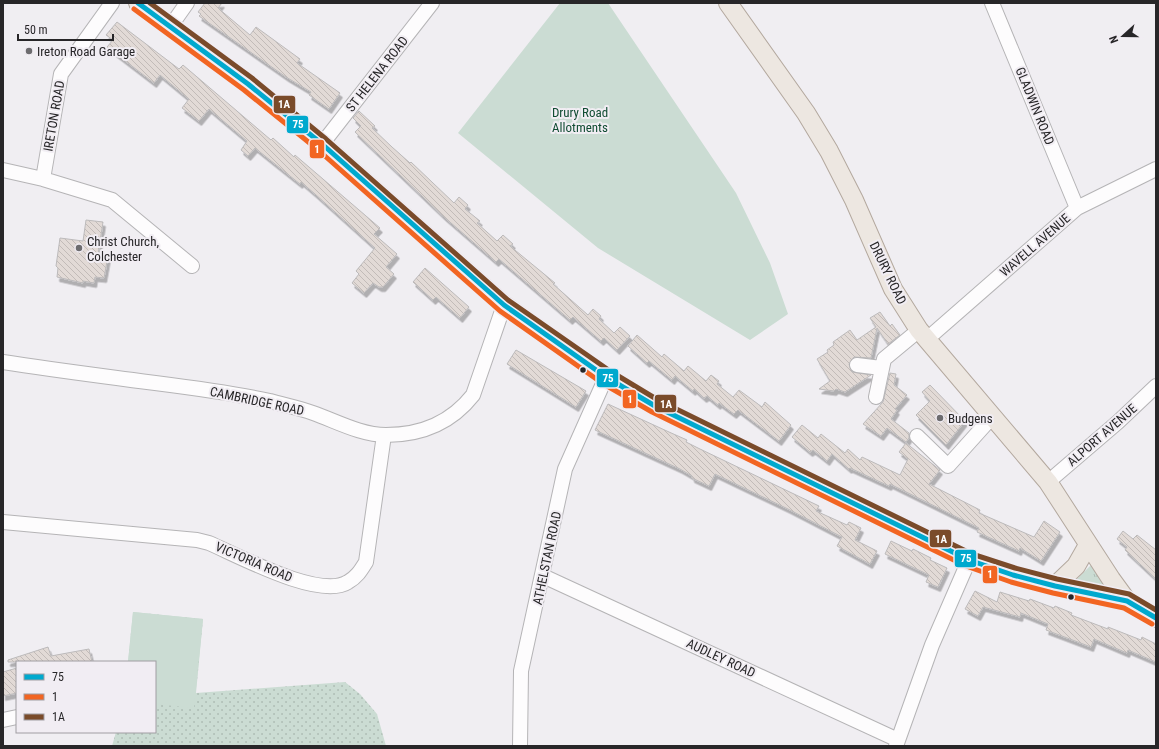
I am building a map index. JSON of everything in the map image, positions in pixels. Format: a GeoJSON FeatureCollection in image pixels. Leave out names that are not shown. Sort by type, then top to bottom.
{"type":"FeatureCollection","features":[{"type":"Feature","properties":{"kind":"main road"},"geometry":{"type":"LineString","coordinates":[[138,3],[248,84],[322,144],[504,305],[606,377],[655,406],[969,560],[1013,575],[1055,586],[1127,601],[1154,614]]}},
{"type":"Feature","properties":{"kind":"main road","name":"DRURY ROAD"},"geometry":{"type":"LineString","coordinates":[[728,3],[806,113],[829,150],[854,200],[893,289],[923,335],[1048,482],[1088,545],[1127,601]]}},
{"type":"Feature","properties":{"kind":"main road"},"geometry":{"type":"LineString","coordinates":[[1055,586],[1076,566],[1088,545]]}},
{"type":"Feature","properties":{"kind":"street","name":"IRETON ROAD"},"geometry":{"type":"LineString","coordinates":[[43,180],[61,74],[112,3]]}},
{"type":"Feature","properties":{"kind":"street"},"geometry":{"type":"LineString","coordinates":[[170,27],[187,3]]}},
{"type":"Feature","properties":{"kind":"street","name":"ST HELENA ROAD"},"geometry":{"type":"LineString","coordinates":[[322,144],[432,3]]}},
{"type":"Feature","properties":{"kind":"street","name":"GLADWIN ROAD"},"geometry":{"type":"LineString","coordinates":[[992,3],[1077,208]]}},
{"type":"Feature","properties":{"kind":"street","name":"WAVELL AVENUE"},"geometry":{"type":"LineString","coordinates":[[881,368],[884,359],[923,335],[1077,208],[1156,169]]}},
{"type":"Feature","properties":{"kind":"street"},"geometry":{"type":"LineString","coordinates":[[3,170],[112,200],[192,266]]}},
{"type":"Feature","properties":{"kind":"street","name":"CAMBRIDGE ROAD"},"geometry":{"type":"LineString","coordinates":[[3,362],[186,387],[269,401],[312,412],[355,428],[384,435],[418,432],[434,426],[450,417],[465,405],[473,395],[504,305]]}},
{"type":"Feature","properties":{"kind":"street"},"geometry":{"type":"LineString","coordinates":[[857,366],[881,368],[880,385],[876,397]]}},
{"type":"Feature","properties":{"kind":"street","name":"ATHELSTAN ROAD"},"geometry":{"type":"LineString","coordinates":[[520,746],[521,671],[543,576],[565,469],[606,377]]}},
{"type":"Feature","properties":{"kind":"street","name":"ALPORT AVENUE"},"geometry":{"type":"LineString","coordinates":[[1048,482],[1118,422],[1156,386]]}},
{"type":"Feature","properties":{"kind":"street"},"geometry":{"type":"LineString","coordinates":[[917,436],[948,466],[992,416]]}},
{"type":"Feature","properties":{"kind":"street","name":"VICTORIA ROAD"},"geometry":{"type":"LineString","coordinates":[[3,522],[196,540],[209,543],[292,580],[322,587],[335,586],[347,583],[357,575],[366,562],[384,435]]}},
{"type":"Feature","properties":{"kind":"street"},"geometry":{"type":"LineString","coordinates":[[897,743],[932,645],[969,560]]}},
{"type":"Feature","properties":{"kind":"street","name":"AUDLEY ROAD"},"geometry":{"type":"LineString","coordinates":[[543,576],[897,743]]}},
{"type":"Feature","properties":{"kind":"street"},"geometry":{"type":"LineString","coordinates":[[3,720],[16,717]]}},
{"type":"Feature","properties":{"kind":"green space","name":"Drury Road Allotments"},"geometry":{"type":"Polygon","coordinates":[[[560,3],[608,3],[736,193],[770,263],[788,314],[750,340],[598,248],[458,133],[560,3]]]}},
{"type":"Feature","properties":{"kind":"green space"},"geometry":{"type":"Polygon","coordinates":[[[1091,565],[1109,592],[1075,581],[1091,565]]]}},
{"type":"Feature","properties":{"kind":"green space"},"geometry":{"type":"Polygon","coordinates":[[[133,612],[203,619],[196,693],[345,682],[360,694],[377,714],[386,746],[112,746],[116,733],[156,733],[156,661],[128,661],[133,612]]]}},
{"type":"Feature","properties":{"kind":"green space"},"geometry":{"type":"Polygon","coordinates":[[[133,612],[203,619],[194,708],[156,704],[156,661],[128,661],[133,612]]]}},
{"type":"Feature","properties":{"kind":"building"},"geometry":{"type":"Polygon","coordinates":[[[205,3],[222,3],[218,8],[250,35],[256,27],[300,59],[297,63],[340,93],[329,109],[309,95],[311,92],[286,77],[199,16],[201,14],[198,12],[205,3]]]}},
{"type":"Feature","properties":{"kind":"building"},"geometry":{"type":"Polygon","coordinates":[[[117,22],[179,69],[183,65],[271,140],[273,138],[294,157],[295,155],[380,228],[374,234],[397,254],[386,267],[394,274],[383,287],[379,287],[373,283],[364,293],[352,283],[359,274],[356,271],[375,248],[315,194],[255,148],[248,156],[241,150],[247,141],[209,109],[199,121],[182,108],[189,99],[160,75],[154,83],[107,47],[113,40],[106,35],[117,22]]]}},
{"type":"Feature","properties":{"kind":"building"},"geometry":{"type":"Polygon","coordinates":[[[359,111],[375,126],[372,128],[410,163],[411,162],[454,203],[459,197],[468,205],[465,209],[480,221],[477,223],[497,241],[503,235],[513,244],[510,246],[555,283],[553,284],[588,315],[593,309],[601,316],[599,319],[614,333],[620,327],[630,336],[617,350],[604,338],[601,341],[573,317],[570,320],[499,259],[496,262],[443,216],[355,132],[361,126],[353,118],[359,111]]]}},
{"type":"Feature","properties":{"kind":"building","name":"Christ Church, Colchester"},"geometry":{"type":"Polygon","coordinates":[[[86,220],[103,222],[98,255],[108,256],[104,278],[95,277],[94,283],[83,281],[83,283],[57,277],[58,268],[56,266],[60,238],[83,241],[86,220]]]}},
{"type":"Feature","properties":{"kind":"building"},"geometry":{"type":"Polygon","coordinates":[[[425,268],[469,307],[460,318],[436,297],[433,300],[413,282],[425,268]]]}},
{"type":"Feature","properties":{"kind":"building"},"geometry":{"type":"Polygon","coordinates":[[[880,312],[890,326],[892,324],[900,335],[888,344],[877,328],[871,358],[854,357],[849,364],[852,372],[871,375],[845,392],[836,389],[834,391],[819,389],[830,381],[817,359],[828,352],[827,350],[834,345],[833,342],[850,330],[857,340],[876,327],[870,318],[880,312]]]}},
{"type":"Feature","properties":{"kind":"building"},"geometry":{"type":"Polygon","coordinates":[[[637,335],[662,357],[664,354],[684,371],[688,366],[706,381],[711,375],[719,381],[717,384],[733,397],[739,390],[762,407],[765,402],[791,425],[779,441],[738,410],[734,414],[719,403],[718,405],[707,396],[704,398],[694,389],[693,391],[675,376],[672,380],[649,361],[647,363],[628,346],[637,335]]]}},
{"type":"Feature","properties":{"kind":"building"},"geometry":{"type":"Polygon","coordinates":[[[516,350],[586,391],[576,407],[507,364],[516,350]]]}},
{"type":"Feature","properties":{"kind":"building"},"geometry":{"type":"Polygon","coordinates":[[[890,373],[896,374],[894,385],[907,395],[895,409],[897,410],[891,419],[909,433],[909,438],[906,442],[887,428],[881,436],[863,424],[883,402],[890,373]]]}},
{"type":"Feature","properties":{"kind":"building","name":"Budgens"},"geometry":{"type":"Polygon","coordinates":[[[930,385],[965,421],[946,445],[916,415],[930,401],[922,392],[930,385]]]}},
{"type":"Feature","properties":{"kind":"building"},"geometry":{"type":"Polygon","coordinates":[[[608,404],[687,440],[686,442],[700,449],[819,506],[816,511],[847,525],[849,522],[861,528],[855,540],[877,551],[870,564],[837,546],[842,537],[788,509],[715,474],[709,486],[692,478],[692,476],[680,469],[595,430],[608,404]]]}},
{"type":"Feature","properties":{"kind":"building"},"geometry":{"type":"Polygon","coordinates":[[[802,425],[818,438],[821,434],[845,453],[848,449],[860,460],[862,457],[900,475],[908,459],[899,452],[906,443],[940,470],[929,484],[980,510],[979,513],[1034,537],[1044,521],[1060,532],[1041,561],[1020,548],[1019,551],[977,532],[979,528],[890,484],[889,486],[850,468],[849,469],[832,454],[827,461],[813,450],[810,452],[792,437],[802,425]]]}},
{"type":"Feature","properties":{"kind":"building"},"geometry":{"type":"Polygon","coordinates":[[[1123,531],[1133,539],[1137,535],[1156,550],[1156,579],[1125,550],[1127,547],[1117,539],[1123,531]]]}},
{"type":"Feature","properties":{"kind":"building"},"geometry":{"type":"Polygon","coordinates":[[[891,541],[912,551],[913,549],[931,558],[930,560],[947,568],[938,587],[926,582],[929,575],[885,554],[891,541]]]}},
{"type":"Feature","properties":{"kind":"building"},"geometry":{"type":"Polygon","coordinates":[[[975,591],[997,602],[1000,592],[1029,601],[1030,599],[1054,608],[1055,606],[1072,613],[1071,615],[1108,629],[1108,627],[1141,640],[1142,637],[1156,644],[1156,662],[1128,650],[1127,653],[1094,639],[1091,647],[1046,630],[1048,624],[1021,613],[1020,617],[983,607],[978,616],[965,609],[975,591]]]}},
{"type":"Feature","properties":{"kind":"building"},"geometry":{"type":"Polygon","coordinates":[[[48,647],[51,656],[89,649],[92,661],[8,662],[8,660],[48,647]]]}},
{"type":"Feature","properties":{"kind":"building"},"geometry":{"type":"Polygon","coordinates":[[[16,668],[16,693],[3,696],[3,672],[16,668]]]}},
{"type":"Feature","properties":{"kind":"transit line","name":"75"},"geometry":{"type":"LineString","coordinates":[[138,3],[248,84],[322,144],[504,305],[606,377],[655,406],[969,560],[1013,575],[1055,586],[1127,601],[1156,618]]}},
{"type":"Feature","properties":{"kind":"transit line","name":"1A"},"geometry":{"type":"LineString","coordinates":[[150,3],[252,78],[326,139],[508,300],[610,371],[658,400],[972,554],[1015,568],[1057,579],[1129,594],[1156,610]]}},
{"type":"Feature","properties":{"kind":"transit line","name":"1"},"geometry":{"type":"LineString","coordinates":[[134,9],[244,90],[317,149],[500,311],[602,383],[652,412],[966,566],[1011,582],[1053,593],[1124,608],[1152,624]]}},
{"type":"Feature","properties":{"kind":"place","name":"Ireton Road Garage"},"geometry":{"type":"Point","coordinates":[29,51]}},
{"type":"Feature","properties":{"kind":"place","name":"Christ Church, Colchester"},"geometry":{"type":"Point","coordinates":[79,248]}},
{"type":"Feature","properties":{"kind":"place","name":"Budgens"},"geometry":{"type":"Point","coordinates":[940,418]}}]}
